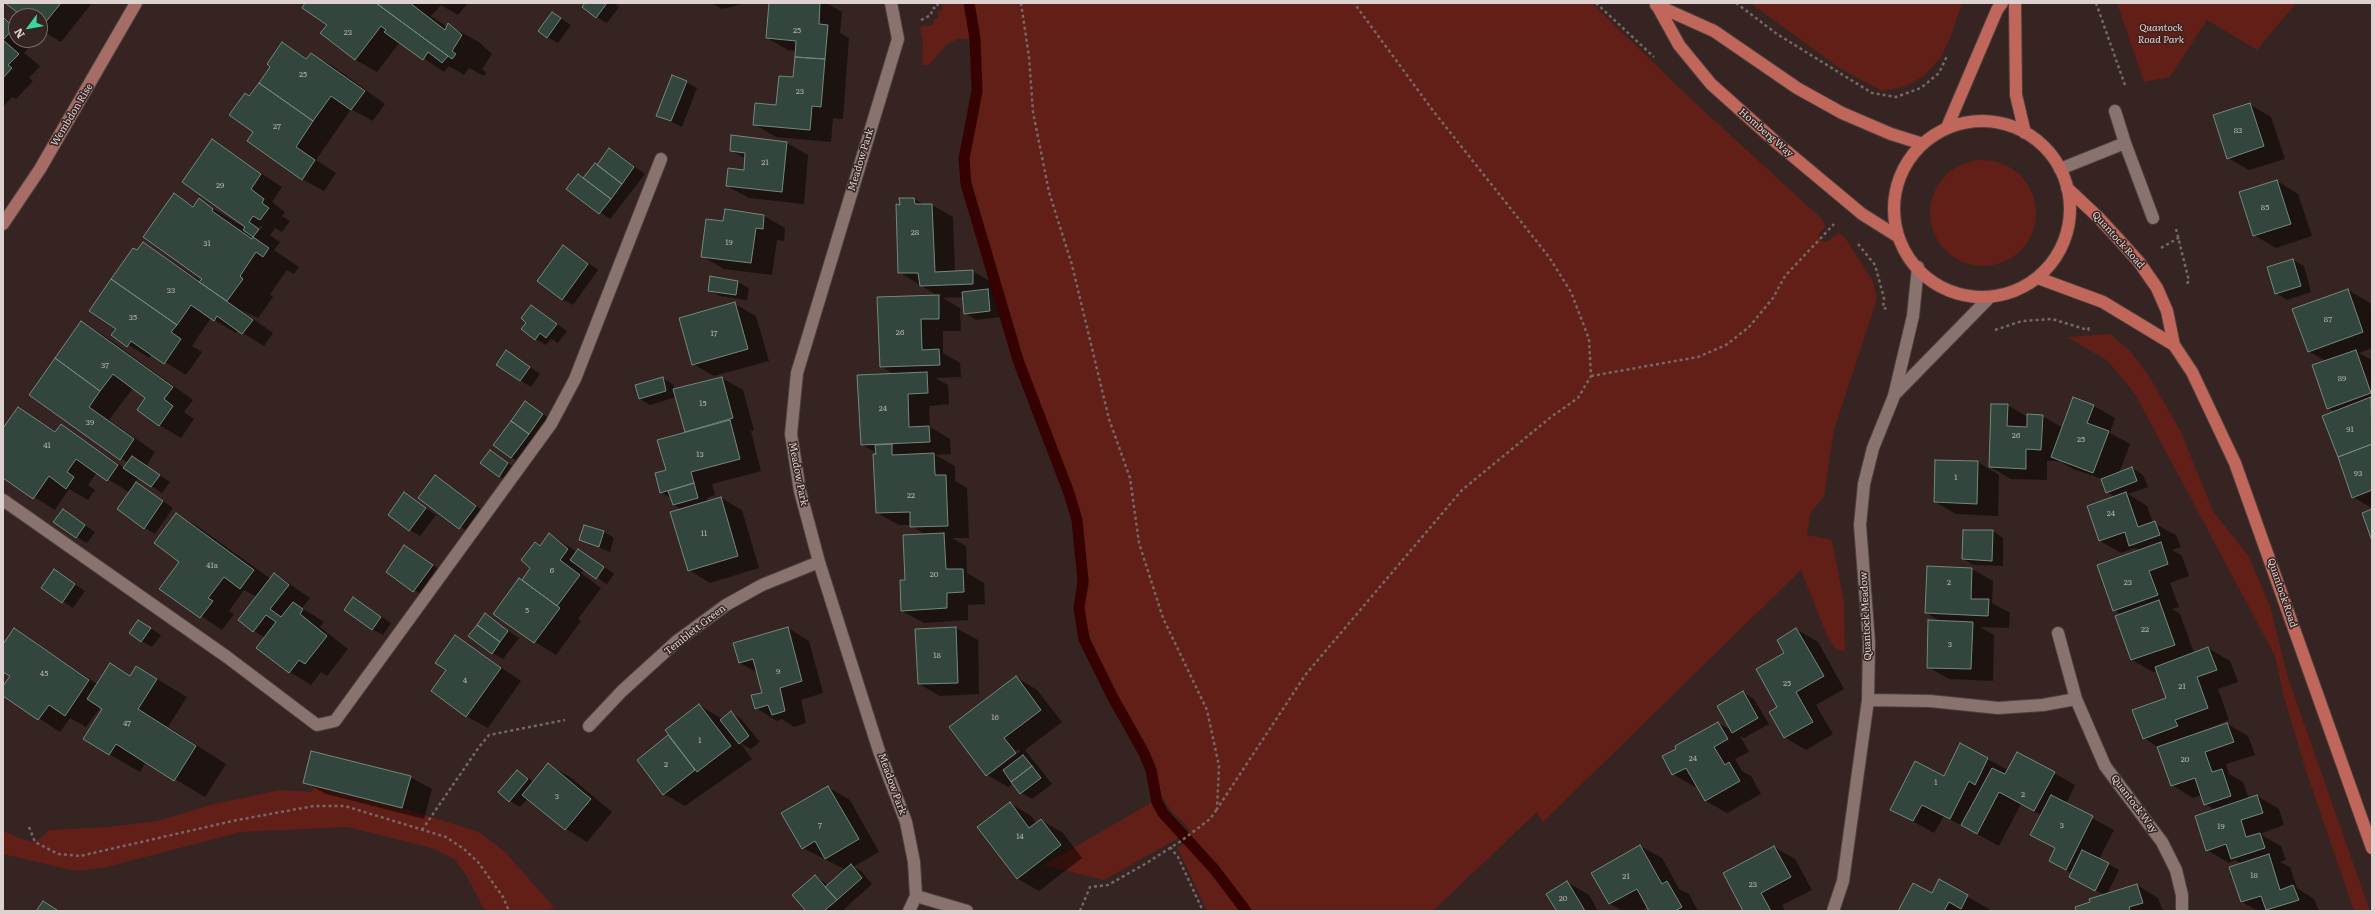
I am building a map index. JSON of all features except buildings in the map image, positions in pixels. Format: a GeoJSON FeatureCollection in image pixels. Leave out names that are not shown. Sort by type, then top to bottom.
{"type":"FeatureCollection","features":[{"type":"Feature","properties":{"kind":"main road","name":"Wembdon Rise"},"geometry":{"type":"LineString","coordinates":[[3,224],[40,169],[136,3]]}},
{"type":"Feature","properties":{"kind":"main road"},"geometry":{"type":"LineString","coordinates":[[1948,125],[2002,3]]}},
{"type":"Feature","properties":{"kind":"main road"},"geometry":{"type":"LineString","coordinates":[[2015,3],[2016,95],[2025,133]]}},
{"type":"Feature","properties":{"kind":"main road","name":"Homberg Way"},"geometry":{"type":"LineString","coordinates":[[1656,5],[1714,31],[1797,88],[1842,113],[1891,134],[1923,144]]}},
{"type":"Feature","properties":{"kind":"main road","name":"Homberg Way"},"geometry":{"type":"LineString","coordinates":[[1656,5],[1679,45],[1711,84],[1777,143],[1862,214],[1897,236]]}},
{"type":"Feature","properties":{"kind":"main road"},"geometry":{"type":"LineString","coordinates":[[1980,118],[1999,121],[2025,133],[2041,143],[2060,170],[2066,188],[2070,210],[2068,230],[2059,253],[2038,278],[2023,288],[1988,299],[1969,298],[1951,294],[1932,283],[1918,267],[1897,236],[1893,214],[1895,193],[1901,174],[1923,144],[1938,130],[1948,125],[1980,118]]}},
{"type":"Feature","properties":{"kind":"main road","name":"Quantock Road"},"geometry":{"type":"LineString","coordinates":[[2066,188],[2099,218],[2139,262],[2157,288],[2167,311],[2174,345],[2192,372],[2235,463],[2372,848]]}},
{"type":"Feature","properties":{"kind":"main road","name":"Quantock Road"},"geometry":{"type":"LineString","coordinates":[[2038,278],[2103,302],[2174,345]]}},
{"type":"Feature","properties":{"kind":"street","name":"Meadow Park"},"geometry":{"type":"LineString","coordinates":[[891,3],[898,39],[797,373],[791,434],[800,491],[819,562],[880,751],[906,822],[914,862],[916,896],[909,911]]}},
{"type":"Feature","properties":{"kind":"street"},"geometry":{"type":"LineString","coordinates":[[2114,111],[2153,218]]}},
{"type":"Feature","properties":{"kind":"street"},"geometry":{"type":"LineString","coordinates":[[2060,170],[2125,143]]}},
{"type":"Feature","properties":{"kind":"street"},"geometry":{"type":"LineString","coordinates":[[3,500],[220,652],[317,725],[335,721],[551,424],[575,379],[661,158]]}},
{"type":"Feature","properties":{"kind":"street","name":"Quantock Meadow"},"geometry":{"type":"LineString","coordinates":[[1833,911],[1843,881],[1868,700],[1869,642],[1860,525],[1864,484],[1873,448],[1894,396],[1913,316],[1918,267]]}},
{"type":"Feature","properties":{"kind":"street","name":"Quantock Meadow"},"geometry":{"type":"LineString","coordinates":[[1894,396],[1988,299]]}},
{"type":"Feature","properties":{"kind":"street","name":"Temblett Green"},"geometry":{"type":"LineString","coordinates":[[589,726],[622,691],[677,641],[726,605],[762,585],[819,562]]}},
{"type":"Feature","properties":{"kind":"street","name":"Quantock Way"},"geometry":{"type":"LineString","coordinates":[[2058,633],[2076,699],[2105,766],[2162,842],[2176,870],[2182,895],[2182,911]]}},
{"type":"Feature","properties":{"kind":"street"},"geometry":{"type":"LineString","coordinates":[[1868,700],[1930,701],[1998,708],[2042,705],[2076,699]]}},
{"type":"Feature","properties":{"kind":"street"},"geometry":{"type":"LineString","coordinates":[[916,896],[967,911]]}},
{"type":"Feature","properties":{"kind":"path"},"geometry":{"type":"LineString","coordinates":[[1021,3],[1029,57],[1033,112],[1049,192],[1072,265],[1109,419],[1130,478],[1139,543],[1163,618],[1207,710],[1219,766],[1217,809]]}},
{"type":"Feature","properties":{"kind":"path"},"geometry":{"type":"LineString","coordinates":[[1080,911],[1090,887],[1108,886],[1181,841],[1210,819],[1306,674],[1462,490],[1551,416],[1578,398],[1591,376],[1589,339],[1571,292],[1549,257],[1434,112],[1354,3]]}},
{"type":"Feature","properties":{"kind":"path"},"geometry":{"type":"LineString","coordinates":[[1736,3],[1777,34],[1872,93],[1896,97],[1921,88],[1939,73],[1948,54]]}},
{"type":"Feature","properties":{"kind":"path"},"geometry":{"type":"LineString","coordinates":[[2096,3],[2102,20]]}},
{"type":"Feature","properties":{"kind":"path"},"geometry":{"type":"LineString","coordinates":[[1591,376],[1698,357],[1726,345],[1749,327],[1773,298],[1785,276],[1833,228],[1835,221]]}},
{"type":"Feature","properties":{"kind":"path"},"geometry":{"type":"LineString","coordinates":[[2160,249],[2180,237]]}},
{"type":"Feature","properties":{"kind":"path"},"geometry":{"type":"LineString","coordinates":[[1987,333],[2022,321],[2052,319],[2088,330]]}},
{"type":"Feature","properties":{"kind":"path"},"geometry":{"type":"LineString","coordinates":[[422,830],[479,747],[489,735],[562,719],[589,726]]}},
{"type":"Feature","properties":{"kind":"path"},"geometry":{"type":"LineString","coordinates":[[29,827],[35,842],[58,854],[80,856],[237,820],[314,806],[345,806],[446,838],[464,849],[478,862],[503,897],[509,911]]}},
{"type":"Feature","properties":{"kind":"path"},"geometry":{"type":"LineString","coordinates":[[1170,847],[1178,857],[1203,911]]}},
{"type":"Feature","properties":{"kind":"green space"},"geometry":{"type":"Polygon","coordinates":[[[941,3],[967,3],[973,39],[958,39],[947,44],[929,65],[922,65],[923,44],[920,27],[934,25],[933,19],[939,18],[937,11],[943,10],[941,3]]]}},
{"type":"Feature","properties":{"kind":"green space"},"geometry":{"type":"Polygon","coordinates":[[[971,3],[1592,3],[1690,98],[1822,219],[1825,227],[1818,235],[1821,241],[1826,242],[1839,233],[1846,239],[1873,281],[1877,299],[1834,430],[1824,496],[1810,514],[1807,535],[1832,540],[1844,603],[1845,652],[1835,648],[1827,636],[1801,570],[1543,822],[1537,812],[1433,911],[1251,911],[1193,838],[1186,825],[1172,812],[1161,795],[1156,769],[1095,653],[1086,624],[1084,605],[1089,585],[1082,523],[1072,491],[1028,376],[970,177],[968,154],[979,112],[981,79],[980,50],[971,3]]]}},
{"type":"Feature","properties":{"kind":"green space"},"geometry":{"type":"Polygon","coordinates":[[[1750,3],[1962,3],[1951,36],[1941,57],[1924,76],[1904,87],[1882,91],[1841,69],[1750,3]]]}},
{"type":"Feature","properties":{"kind":"green space","name":"Quantock Road Park"},"geometry":{"type":"Polygon","coordinates":[[[2117,3],[2296,3],[2257,50],[2207,20],[2170,77],[2144,82],[2117,3]]]}},
{"type":"Feature","properties":{"kind":"green space"},"geometry":{"type":"Polygon","coordinates":[[[1983,160],[2003,164],[2020,176],[2032,193],[2036,213],[2032,233],[2020,250],[2003,262],[1983,266],[1963,262],[1946,250],[1934,233],[1930,213],[1934,193],[1946,176],[1963,164],[1983,160]]]}},
{"type":"Feature","properties":{"kind":"green space"},"geometry":{"type":"Polygon","coordinates":[[[2110,334],[2130,351],[2149,376],[2181,432],[2213,511],[2248,555],[2270,606],[2288,678],[2370,911],[2354,911],[2306,771],[2284,697],[2275,656],[2135,394],[2108,361],[2067,337],[2110,334]]]}},
{"type":"Feature","properties":{"kind":"green space"},"geometry":{"type":"Polygon","coordinates":[[[315,785],[402,808],[479,832],[505,852],[554,907],[548,911],[485,911],[466,875],[454,859],[432,848],[347,827],[241,832],[103,868],[75,871],[3,854],[3,831],[22,839],[35,842],[47,833],[48,830],[109,827],[157,821],[214,804],[280,790],[312,792],[315,785]]]}},
{"type":"Feature","properties":{"kind":"green space"},"geometry":{"type":"Polygon","coordinates":[[[1154,801],[1160,817],[1179,838],[1104,880],[1044,865],[1154,801]]]}},
{"type":"Feature","properties":{"kind":"green space"},"geometry":{"type":"Polygon","coordinates":[[[1185,844],[1219,879],[1242,911],[1207,911],[1177,847],[1185,844]]]}},
{"type":"Feature","properties":{"kind":"waterway"},"geometry":{"type":"LineString","coordinates":[[969,3],[975,38],[977,91],[964,159],[966,184],[1018,360],[1069,493],[1077,520],[1083,581],[1079,608],[1084,639],[1112,696],[1144,753],[1151,770],[1157,802],[1163,813],[1215,870],[1246,911]]}}]}
